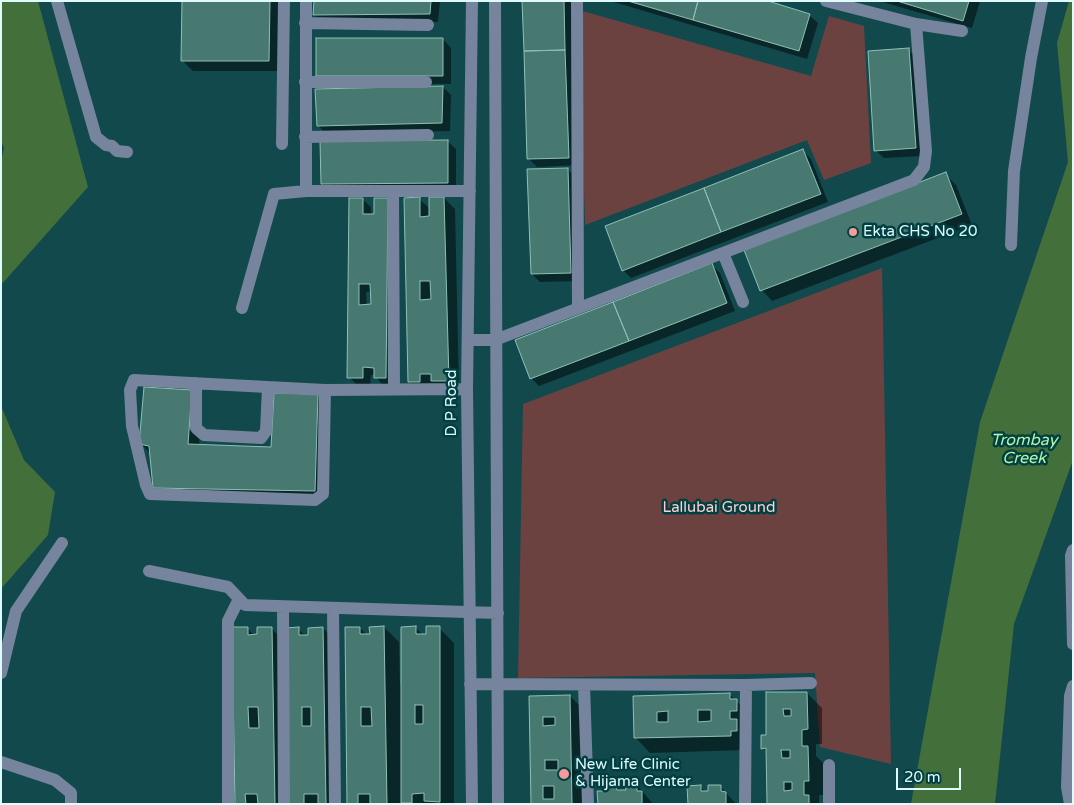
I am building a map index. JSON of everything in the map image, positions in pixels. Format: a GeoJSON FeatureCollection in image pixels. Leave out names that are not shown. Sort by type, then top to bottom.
{"type":"FeatureCollection","features":[{"type":"Feature","properties":{"kind":"street"},"geometry":{"type":"LineString","coordinates":[[57,1],[96,137],[117,151],[127,152]]}},
{"type":"Feature","properties":{"kind":"street"},"geometry":{"type":"LineString","coordinates":[[282,144],[284,1]]}},
{"type":"Feature","properties":{"kind":"street"},"geometry":{"type":"LineString","coordinates":[[306,1],[306,191]]}},
{"type":"Feature","properties":{"kind":"street","name":"D P Road"},"geometry":{"type":"LineString","coordinates":[[472,1],[467,389],[472,804]]}},
{"type":"Feature","properties":{"kind":"street"},"geometry":{"type":"LineString","coordinates":[[495,1],[498,804]]}},
{"type":"Feature","properties":{"kind":"street"},"geometry":{"type":"LineString","coordinates":[[578,1],[578,308]]}},
{"type":"Feature","properties":{"kind":"street"},"geometry":{"type":"LineString","coordinates":[[826,1],[916,24],[962,31]]}},
{"type":"Feature","properties":{"kind":"street"},"geometry":{"type":"LineString","coordinates":[[1011,245],[1014,171],[1031,58],[1042,1]]}},
{"type":"Feature","properties":{"kind":"street"},"geometry":{"type":"LineString","coordinates":[[305,22],[428,25]]}},
{"type":"Feature","properties":{"kind":"street"},"geometry":{"type":"LineString","coordinates":[[468,340],[495,340],[914,180],[924,167],[926,151],[916,24]]}},
{"type":"Feature","properties":{"kind":"street"},"geometry":{"type":"LineString","coordinates":[[305,82],[426,82]]}},
{"type":"Feature","properties":{"kind":"street"},"geometry":{"type":"LineString","coordinates":[[306,137],[428,134]]}},
{"type":"Feature","properties":{"kind":"street"},"geometry":{"type":"LineString","coordinates":[[242,308],[272,196],[277,193],[306,191],[470,191]]}},
{"type":"Feature","properties":{"kind":"street"},"geometry":{"type":"LineString","coordinates":[[393,191],[394,388]]}},
{"type":"Feature","properties":{"kind":"street"},"geometry":{"type":"LineString","coordinates":[[723,253],[743,302]]}},
{"type":"Feature","properties":{"kind":"street"},"geometry":{"type":"LineString","coordinates":[[325,390],[323,494],[315,500],[150,494],[146,485],[132,426],[130,390],[134,380],[325,390],[394,388],[467,389]]}},
{"type":"Feature","properties":{"kind":"street"},"geometry":{"type":"LineString","coordinates":[[196,383],[196,428],[204,435],[261,438],[266,431],[268,387]]}},
{"type":"Feature","properties":{"kind":"street"},"geometry":{"type":"LineString","coordinates":[[1,673],[16,611],[62,543]]}},
{"type":"Feature","properties":{"kind":"street"},"geometry":{"type":"LineString","coordinates":[[1073,550],[1071,556],[1073,644]]}},
{"type":"Feature","properties":{"kind":"street"},"geometry":{"type":"LineString","coordinates":[[149,572],[228,587],[245,605],[470,614],[498,613]]}},
{"type":"Feature","properties":{"kind":"street"},"geometry":{"type":"LineString","coordinates":[[228,804],[228,621],[239,600]]}},
{"type":"Feature","properties":{"kind":"street"},"geometry":{"type":"LineString","coordinates":[[283,607],[284,804]]}},
{"type":"Feature","properties":{"kind":"street"},"geometry":{"type":"LineString","coordinates":[[333,608],[335,804]]}},
{"type":"Feature","properties":{"kind":"street"},"geometry":{"type":"LineString","coordinates":[[470,684],[746,685],[811,683]]}},
{"type":"Feature","properties":{"kind":"street"},"geometry":{"type":"LineString","coordinates":[[584,685],[588,804]]}},
{"type":"Feature","properties":{"kind":"street"},"geometry":{"type":"LineString","coordinates":[[744,804],[746,685]]}},
{"type":"Feature","properties":{"kind":"street"},"geometry":{"type":"LineString","coordinates":[[1070,804],[1067,787],[1070,696],[1073,686]]}},
{"type":"Feature","properties":{"kind":"street"},"geometry":{"type":"LineString","coordinates":[[1,762],[55,780],[71,793],[71,804]]}},
{"type":"Feature","properties":{"kind":"street"},"geometry":{"type":"LineString","coordinates":[[829,765],[829,804]]}},
{"type":"Feature","properties":{"kind":"green space"},"geometry":{"type":"Polygon","coordinates":[[[579,10],[811,76],[829,16],[864,26],[871,163],[824,180],[807,140],[585,225],[579,10]]]}},
{"type":"Feature","properties":{"kind":"green space","name":"Lallubai Ground"},"geometry":{"type":"Polygon","coordinates":[[[882,268],[891,764],[820,747],[815,673],[518,678],[523,404],[882,268]]]}},
{"type":"Feature","properties":{"kind":"water"},"geometry":{"type":"Polygon","coordinates":[[[1,1],[38,1],[88,187],[1,285],[1,161],[4,148],[1,140],[1,1]]]}},
{"type":"Feature","properties":{"kind":"water","name":"Trombay Creek"},"geometry":{"type":"Polygon","coordinates":[[[1069,1],[1073,1],[1073,460],[1014,624],[995,804],[911,804],[980,422],[1068,162],[1057,43],[1069,1]]]}},
{"type":"Feature","properties":{"kind":"water"},"geometry":{"type":"Polygon","coordinates":[[[1,406],[24,460],[55,492],[48,535],[1,589],[1,406]]]}},
{"type":"Feature","properties":{"kind":"building"},"geometry":{"type":"Polygon","coordinates":[[[182,1],[270,1],[269,61],[181,61],[182,1]]]}},
{"type":"Feature","properties":{"kind":"building"},"geometry":{"type":"Polygon","coordinates":[[[314,1],[431,1],[430,14],[313,15],[314,1]]]}},
{"type":"Feature","properties":{"kind":"building"},"geometry":{"type":"Polygon","coordinates":[[[522,1],[564,1],[565,50],[524,51],[522,1]]]}},
{"type":"Feature","properties":{"kind":"building"},"geometry":{"type":"Polygon","coordinates":[[[628,1],[698,1],[693,20],[628,1]]]}},
{"type":"Feature","properties":{"kind":"building"},"geometry":{"type":"Polygon","coordinates":[[[698,1],[768,1],[810,14],[799,51],[693,20],[698,1]]]}},
{"type":"Feature","properties":{"kind":"building"},"geometry":{"type":"Polygon","coordinates":[[[897,1],[969,1],[963,21],[897,1]]]}},
{"type":"Feature","properties":{"kind":"building"},"geometry":{"type":"Polygon","coordinates":[[[316,38],[443,38],[443,76],[316,76],[316,38]]]}},
{"type":"Feature","properties":{"kind":"building"},"geometry":{"type":"Polygon","coordinates":[[[909,48],[916,148],[874,151],[868,51],[909,48]]]}},
{"type":"Feature","properties":{"kind":"building"},"geometry":{"type":"Polygon","coordinates":[[[565,50],[569,158],[527,159],[524,51],[565,50]]]}},
{"type":"Feature","properties":{"kind":"building"},"geometry":{"type":"Polygon","coordinates":[[[443,86],[442,123],[317,126],[315,89],[443,86]]]}},
{"type":"Feature","properties":{"kind":"building"},"geometry":{"type":"Polygon","coordinates":[[[448,140],[448,183],[321,184],[320,141],[448,140]]]}},
{"type":"Feature","properties":{"kind":"building"},"geometry":{"type":"Polygon","coordinates":[[[803,149],[821,194],[721,232],[704,188],[803,149]]]}},
{"type":"Feature","properties":{"kind":"building"},"geometry":{"type":"Polygon","coordinates":[[[568,168],[571,273],[531,274],[527,169],[568,168]]]}},
{"type":"Feature","properties":{"kind":"building","name":"Ekta CHS No 20"},"geometry":{"type":"Polygon","coordinates":[[[946,172],[962,214],[760,291],[744,250],[946,172]]]}},
{"type":"Feature","properties":{"kind":"building"},"geometry":{"type":"Polygon","coordinates":[[[704,188],[721,232],[622,271],[605,226],[704,188]]]}},
{"type":"Feature","properties":{"kind":"building"},"geometry":{"type":"Polygon","coordinates":[[[420,197],[420,217],[429,216],[429,197],[444,197],[449,381],[431,381],[431,374],[420,374],[420,382],[408,382],[404,198],[420,197]],[[420,281],[420,300],[431,299],[430,281],[420,281]]]}},
{"type":"Feature","properties":{"kind":"building"},"geometry":{"type":"Polygon","coordinates":[[[349,198],[363,198],[363,214],[374,214],[374,198],[388,198],[386,378],[374,378],[374,368],[363,367],[363,378],[347,378],[349,198]],[[359,284],[359,305],[371,304],[370,284],[359,284]]]}},
{"type":"Feature","properties":{"kind":"building"},"geometry":{"type":"Polygon","coordinates":[[[712,263],[727,303],[629,341],[613,302],[712,263]]]}},
{"type":"Feature","properties":{"kind":"building"},"geometry":{"type":"Polygon","coordinates":[[[613,302],[629,341],[530,379],[515,340],[613,302]]]}},
{"type":"Feature","properties":{"kind":"building"},"geometry":{"type":"Polygon","coordinates":[[[144,387],[192,390],[188,444],[271,447],[274,393],[318,394],[315,491],[153,488],[149,446],[139,444],[144,387]]]}},
{"type":"Feature","properties":{"kind":"building"},"geometry":{"type":"Polygon","coordinates":[[[384,626],[387,804],[370,804],[370,794],[358,794],[358,804],[347,804],[345,627],[360,627],[360,634],[370,634],[369,627],[384,626]],[[361,707],[361,726],[372,726],[371,707],[361,707]]]}},
{"type":"Feature","properties":{"kind":"building"},"geometry":{"type":"Polygon","coordinates":[[[416,626],[416,634],[426,634],[426,626],[440,626],[440,802],[424,801],[424,793],[412,794],[412,803],[401,803],[401,627],[416,626]],[[415,705],[415,724],[423,724],[423,705],[415,705]]]}},
{"type":"Feature","properties":{"kind":"building"},"geometry":{"type":"Polygon","coordinates":[[[232,627],[248,627],[248,635],[257,634],[257,627],[272,627],[275,804],[258,804],[257,794],[245,794],[246,804],[235,804],[232,627]],[[248,707],[249,728],[259,728],[258,707],[248,707]]]}},
{"type":"Feature","properties":{"kind":"building"},"geometry":{"type":"Polygon","coordinates":[[[299,627],[299,635],[308,635],[308,628],[323,627],[326,804],[318,804],[318,794],[304,794],[304,804],[288,804],[286,628],[299,627]],[[302,707],[302,726],[311,726],[311,707],[302,707]]]}},
{"type":"Feature","properties":{"kind":"building"},"geometry":{"type":"Polygon","coordinates":[[[766,692],[807,692],[808,729],[802,730],[802,746],[808,746],[809,781],[804,781],[804,795],[809,795],[809,804],[767,804],[766,748],[761,749],[761,735],[766,735],[766,692]],[[783,709],[784,716],[791,716],[791,709],[783,709]],[[781,750],[782,758],[790,758],[790,750],[781,750]],[[784,782],[784,791],[792,790],[792,782],[784,782]]]}},
{"type":"Feature","properties":{"kind":"building"},"geometry":{"type":"Polygon","coordinates":[[[730,693],[730,699],[737,699],[737,711],[730,711],[730,719],[737,719],[737,731],[731,731],[731,736],[634,738],[633,696],[730,693]],[[698,710],[698,722],[711,721],[711,710],[698,710]],[[668,711],[657,712],[657,722],[668,722],[668,711]]]}},
{"type":"Feature","properties":{"kind":"building"},"geometry":{"type":"Polygon","coordinates":[[[570,695],[572,804],[531,804],[529,696],[570,695]],[[543,717],[543,726],[555,725],[555,717],[543,717]],[[545,760],[545,770],[558,770],[558,760],[545,760]],[[543,786],[543,799],[554,799],[554,786],[543,786]]]}},
{"type":"Feature","properties":{"kind":"building"},"geometry":{"type":"Polygon","coordinates":[[[616,784],[617,790],[626,790],[625,784],[637,784],[637,791],[642,791],[642,804],[598,804],[597,791],[604,791],[604,785],[616,784]]]}},
{"type":"Feature","properties":{"kind":"building"},"geometry":{"type":"Polygon","coordinates":[[[701,785],[701,791],[708,791],[708,785],[721,785],[721,791],[726,792],[726,804],[688,804],[687,786],[701,785]]]}},
{"type":"Feature","properties":{"kind":"place","name":"Ekta CHS No 20"},"geometry":{"type":"Point","coordinates":[853,232]}},
{"type":"Feature","properties":{"kind":"place","name":"New Life Clinic & Hijama Center"},"geometry":{"type":"Point","coordinates":[564,774]}}]}
